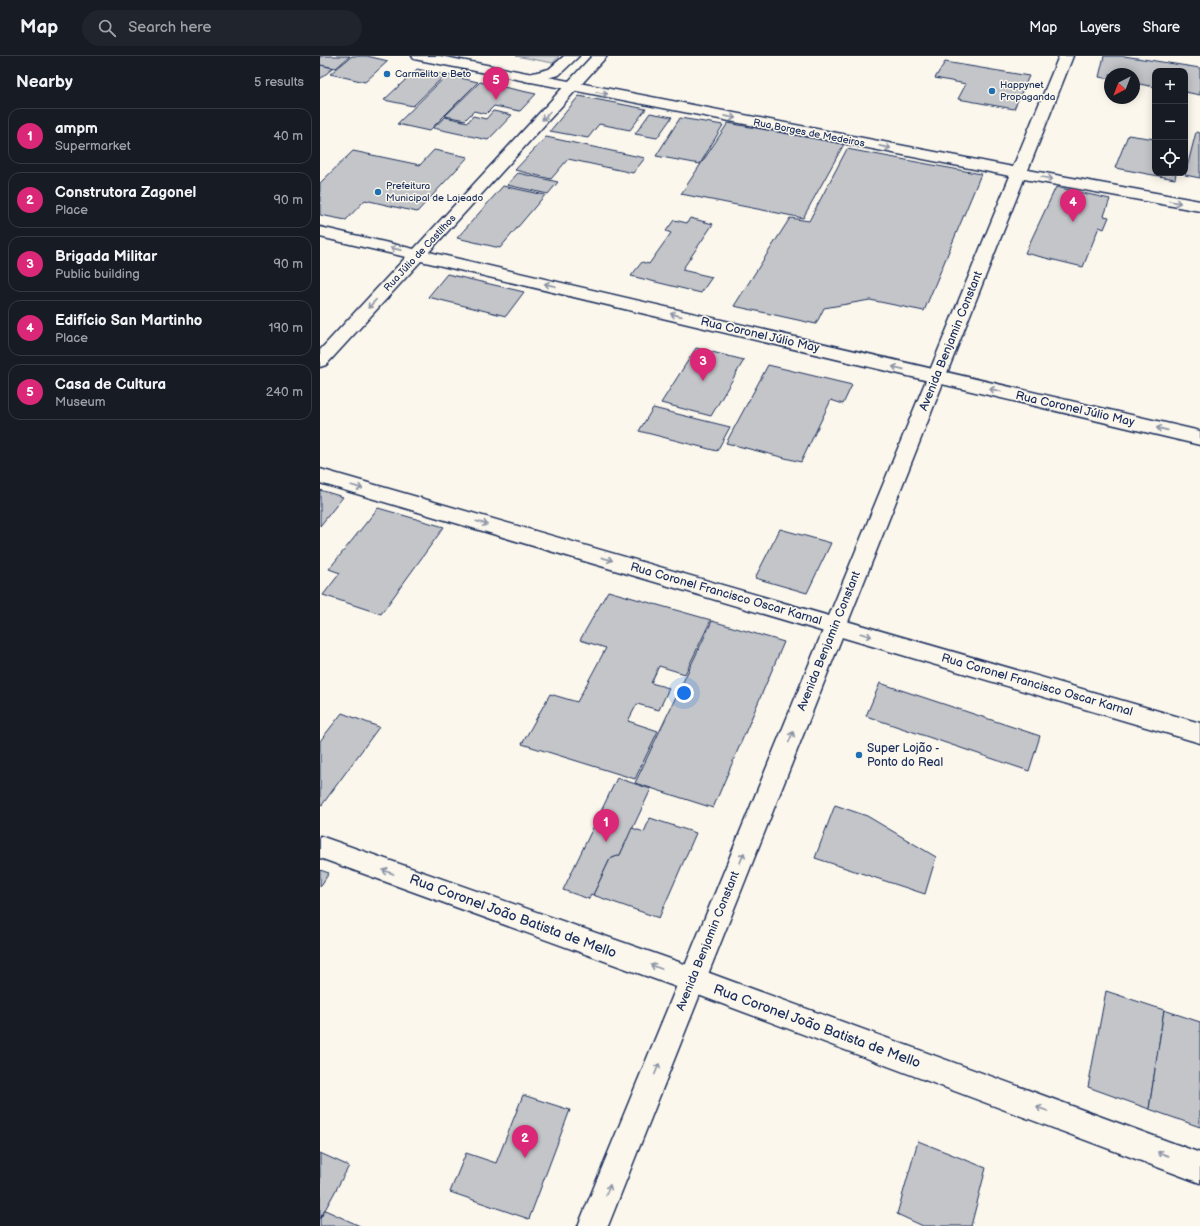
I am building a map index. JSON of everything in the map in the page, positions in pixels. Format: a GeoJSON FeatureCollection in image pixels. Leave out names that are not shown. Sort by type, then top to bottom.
{"type":"FeatureCollection","features":[{"type":"Feature","properties":{"kind":"street","name":"Rua Borges de Medeiros"},"geometry":{"type":"LineString","coordinates":[[419,56],[1018,173],[1200,206]]}},
{"type":"Feature","properties":{"kind":"street"},"geometry":{"type":"LineString","coordinates":[[530,78],[554,72],[572,56]]}},
{"type":"Feature","properties":{"kind":"street","name":"Rua Júlio de Castilhos"},"geometry":{"type":"LineString","coordinates":[[320,361],[600,56]]}},
{"type":"Feature","properties":{"kind":"street","name":"Avenida Benjamin Constant"},"geometry":{"type":"LineString","coordinates":[[593,1226],[1066,56]]}},
{"type":"Feature","properties":{"kind":"street","name":"Rua Coronel Júlio May"},"geometry":{"type":"LineString","coordinates":[[320,232],[1200,438]]}},
{"type":"Feature","properties":{"kind":"street","name":"Rua Coronel Francisco Oscar Karnal"},"geometry":{"type":"LineString","coordinates":[[320,476],[1200,733]]}},
{"type":"Feature","properties":{"kind":"street","name":"Rua Coronel João Batista de Mello"},"geometry":{"type":"LineString","coordinates":[[320,848],[693,980],[1200,1168]]}},
{"type":"Feature","properties":{"kind":"shaded area"},"geometry":{"type":"Polygon","coordinates":[[[516,56],[559,56],[553,63],[516,56]]]}},
{"type":"Feature","properties":{"kind":"building"},"geometry":{"type":"Polygon","coordinates":[[[320,56],[350,56],[336,68],[320,65],[320,56]]]}},
{"type":"Feature","properties":{"kind":"building"},"geometry":{"type":"Polygon","coordinates":[[[352,56],[367,56],[388,61],[365,82],[330,74],[352,56]]]}},
{"type":"Feature","properties":{"kind":"building"},"geometry":{"type":"Polygon","coordinates":[[[1104,56],[1124,56],[1200,68],[1200,95],[1188,93],[1188,68],[1152,68],[1152,86],[1140,84],[1140,68],[1104,68],[1104,78],[1099,77],[1104,56]]]}},
{"type":"Feature","properties":{"kind":"building","name":"Happynet Propaganda"},"geometry":{"type":"Polygon","coordinates":[[[945,62],[1029,76],[1014,109],[958,99],[966,84],[935,78],[945,62]]]}},
{"type":"Feature","properties":{"kind":"building"},"geometry":{"type":"Polygon","coordinates":[[[320,65],[333,68],[320,79],[320,65]]]}},
{"type":"Feature","properties":{"kind":"building"},"geometry":{"type":"Polygon","coordinates":[[[417,69],[445,75],[413,106],[384,100],[417,69]]]}},
{"type":"Feature","properties":{"kind":"building"},"geometry":{"type":"Polygon","coordinates":[[[447,75],[478,82],[429,131],[397,124],[447,75]]]}},
{"type":"Feature","properties":{"kind":"building"},"geometry":{"type":"Polygon","coordinates":[[[480,82],[536,94],[520,111],[494,106],[486,114],[474,111],[465,120],[445,116],[480,82]]]}},
{"type":"Feature","properties":{"kind":"building"},"geometry":{"type":"Polygon","coordinates":[[[579,96],[646,109],[630,130],[599,124],[588,138],[550,131],[579,96]]]}},
{"type":"Feature","properties":{"kind":"building"},"geometry":{"type":"Polygon","coordinates":[[[493,111],[512,115],[488,140],[433,128],[445,117],[468,122],[473,116],[486,119],[493,111]]]}},
{"type":"Feature","properties":{"kind":"building"},"geometry":{"type":"Polygon","coordinates":[[[650,113],[672,117],[657,138],[635,134],[650,113]]]}},
{"type":"Feature","properties":{"kind":"building"},"geometry":{"type":"Polygon","coordinates":[[[680,118],[723,125],[700,164],[656,156],[680,118]]]}},
{"type":"Feature","properties":{"kind":"building"},"geometry":{"type":"Polygon","coordinates":[[[728,123],[844,144],[803,218],[681,194],[728,123]]]}},
{"type":"Feature","properties":{"kind":"building"},"geometry":{"type":"Polygon","coordinates":[[[1196,132],[1200,133],[1200,178],[1188,176],[1188,163],[1196,132]]]}},
{"type":"Feature","properties":{"kind":"building"},"geometry":{"type":"Polygon","coordinates":[[[1128,135],[1152,139],[1152,175],[1115,168],[1128,135]]]}},
{"type":"Feature","properties":{"kind":"building"},"geometry":{"type":"Polygon","coordinates":[[[546,137],[645,158],[633,173],[568,159],[551,179],[515,170],[546,137]]]}},
{"type":"Feature","properties":{"kind":"building"},"geometry":{"type":"Polygon","coordinates":[[[847,149],[981,174],[924,311],[870,300],[824,308],[816,324],[734,306],[790,218],[809,221],[847,149]]]}},
{"type":"Feature","properties":{"kind":"building","name":"Prefeitura Municipal de Lajeado"},"geometry":{"type":"Polygon","coordinates":[[[434,150],[468,157],[417,212],[365,200],[346,220],[320,215],[320,183],[353,151],[420,165],[434,150]]]}},
{"type":"Feature","properties":{"kind":"building"},"geometry":{"type":"Polygon","coordinates":[[[518,173],[558,182],[548,194],[507,185],[518,173]]]}},
{"type":"Feature","properties":{"kind":"building"},"geometry":{"type":"Polygon","coordinates":[[[1159,176],[1176,176],[1175,179],[1159,176]]]}},
{"type":"Feature","properties":{"kind":"building"},"geometry":{"type":"Polygon","coordinates":[[[503,186],[545,195],[500,248],[457,238],[503,186]]]}},
{"type":"Feature","properties":{"kind":"building"},"geometry":{"type":"Polygon","coordinates":[[[1056,187],[1110,199],[1104,216],[1109,217],[1104,229],[1099,227],[1083,267],[1025,253],[1056,187]]]}},
{"type":"Feature","properties":{"kind":"building"},"geometry":{"type":"Polygon","coordinates":[[[690,218],[713,224],[682,270],[712,277],[701,293],[631,276],[642,262],[649,264],[671,233],[666,231],[674,220],[687,223],[690,218]]]}},
{"type":"Feature","properties":{"kind":"building"},"geometry":{"type":"Polygon","coordinates":[[[447,274],[524,292],[506,316],[428,297],[447,274]]]}},
{"type":"Feature","properties":{"kind":"building"},"geometry":{"type":"Polygon","coordinates":[[[696,348],[744,360],[711,416],[661,403],[696,348]]]}},
{"type":"Feature","properties":{"kind":"building"},"geometry":{"type":"Polygon","coordinates":[[[768,365],[852,385],[843,404],[831,400],[801,462],[726,443],[768,365]]]}},
{"type":"Feature","properties":{"kind":"building"},"geometry":{"type":"Polygon","coordinates":[[[653,408],[730,427],[717,451],[639,431],[653,408]]]}},
{"type":"Feature","properties":{"kind":"building"},"geometry":{"type":"Polygon","coordinates":[[[320,490],[343,497],[320,526],[320,490]]]}},
{"type":"Feature","properties":{"kind":"building"},"geometry":{"type":"Polygon","coordinates":[[[378,508],[444,527],[381,614],[323,595],[340,573],[329,569],[378,508]]]}},
{"type":"Feature","properties":{"kind":"building"},"geometry":{"type":"Polygon","coordinates":[[[780,529],[831,543],[807,593],[755,578],[780,529]]]}},
{"type":"Feature","properties":{"kind":"building"},"geometry":{"type":"Polygon","coordinates":[[[608,591],[711,620],[685,674],[659,666],[651,683],[669,688],[659,710],[637,704],[628,721],[658,731],[635,779],[522,744],[550,694],[577,702],[606,648],[580,640],[608,591]]]}},
{"type":"Feature","properties":{"kind":"building"},"geometry":{"type":"Polygon","coordinates":[[[712,621],[784,642],[713,808],[635,783],[712,621]]]}},
{"type":"Feature","properties":{"kind":"building"},"geometry":{"type":"Polygon","coordinates":[[[880,683],[1040,736],[1029,771],[866,716],[880,683]]]}},
{"type":"Feature","properties":{"kind":"building"},"geometry":{"type":"Polygon","coordinates":[[[342,713],[379,727],[322,805],[320,804],[320,741],[342,713]]]}},
{"type":"Feature","properties":{"kind":"building"},"geometry":{"type":"Polygon","coordinates":[[[617,778],[651,789],[620,855],[610,859],[593,895],[591,894],[589,899],[563,890],[617,778]]]}},
{"type":"Feature","properties":{"kind":"building"},"geometry":{"type":"Polygon","coordinates":[[[835,805],[867,816],[936,857],[925,894],[815,858],[835,805]]]}},
{"type":"Feature","properties":{"kind":"building"},"geometry":{"type":"Polygon","coordinates":[[[650,818],[696,833],[659,918],[593,895],[610,859],[620,855],[632,828],[644,832],[650,818]]]}},
{"type":"Feature","properties":{"kind":"building"},"geometry":{"type":"Polygon","coordinates":[[[320,870],[329,873],[320,887],[320,870]]]}},
{"type":"Feature","properties":{"kind":"building"},"geometry":{"type":"Polygon","coordinates":[[[1106,991],[1164,1010],[1149,1109],[1088,1087],[1106,991]]]}},
{"type":"Feature","properties":{"kind":"building"},"geometry":{"type":"Polygon","coordinates":[[[1164,1010],[1200,1022],[1200,1127],[1149,1109],[1164,1010]]]}},
{"type":"Feature","properties":{"kind":"building"},"geometry":{"type":"Polygon","coordinates":[[[523,1095],[570,1110],[529,1219],[450,1192],[466,1153],[496,1163],[523,1095]]]}},
{"type":"Feature","properties":{"kind":"building"},"geometry":{"type":"Polygon","coordinates":[[[918,1141],[986,1168],[971,1226],[923,1226],[897,1214],[918,1141]]]}},
{"type":"Feature","properties":{"kind":"building"},"geometry":{"type":"Polygon","coordinates":[[[320,1153],[349,1166],[320,1219],[320,1153]]]}},
{"type":"Feature","properties":{"kind":"building"},"geometry":{"type":"Polygon","coordinates":[[[325,1210],[360,1226],[320,1226],[320,1219],[325,1210]]]}},
{"type":"Feature","properties":{"kind":"place","name":"Carmelito e Beto"},"geometry":{"type":"Point","coordinates":[387,74]}},
{"type":"Feature","properties":{"kind":"place","name":"Happynet Propaganda"},"geometry":{"type":"Point","coordinates":[992,91]}},
{"type":"Feature","properties":{"kind":"place","name":"Casa de Cultura"},"geometry":{"type":"Point","coordinates":[496,100]}},
{"type":"Feature","properties":{"kind":"place","name":"Prefeitura Municipal de Lajeado"},"geometry":{"type":"Point","coordinates":[378,192]}},
{"type":"Feature","properties":{"kind":"place","name":"Edifício San Martinho"},"geometry":{"type":"Point","coordinates":[1073,222]}},
{"type":"Feature","properties":{"kind":"place","name":"Brigada Militar"},"geometry":{"type":"Point","coordinates":[703,381]}},
{"type":"Feature","properties":{"kind":"place","name":"Super Lojão - Ponto do Real"},"geometry":{"type":"Point","coordinates":[859,755]}},
{"type":"Feature","properties":{"kind":"place","name":"ampm"},"geometry":{"type":"Point","coordinates":[606,842]}},
{"type":"Feature","properties":{"kind":"place","name":"Construtora Zagonel"},"geometry":{"type":"Point","coordinates":[525,1158]}}]}
